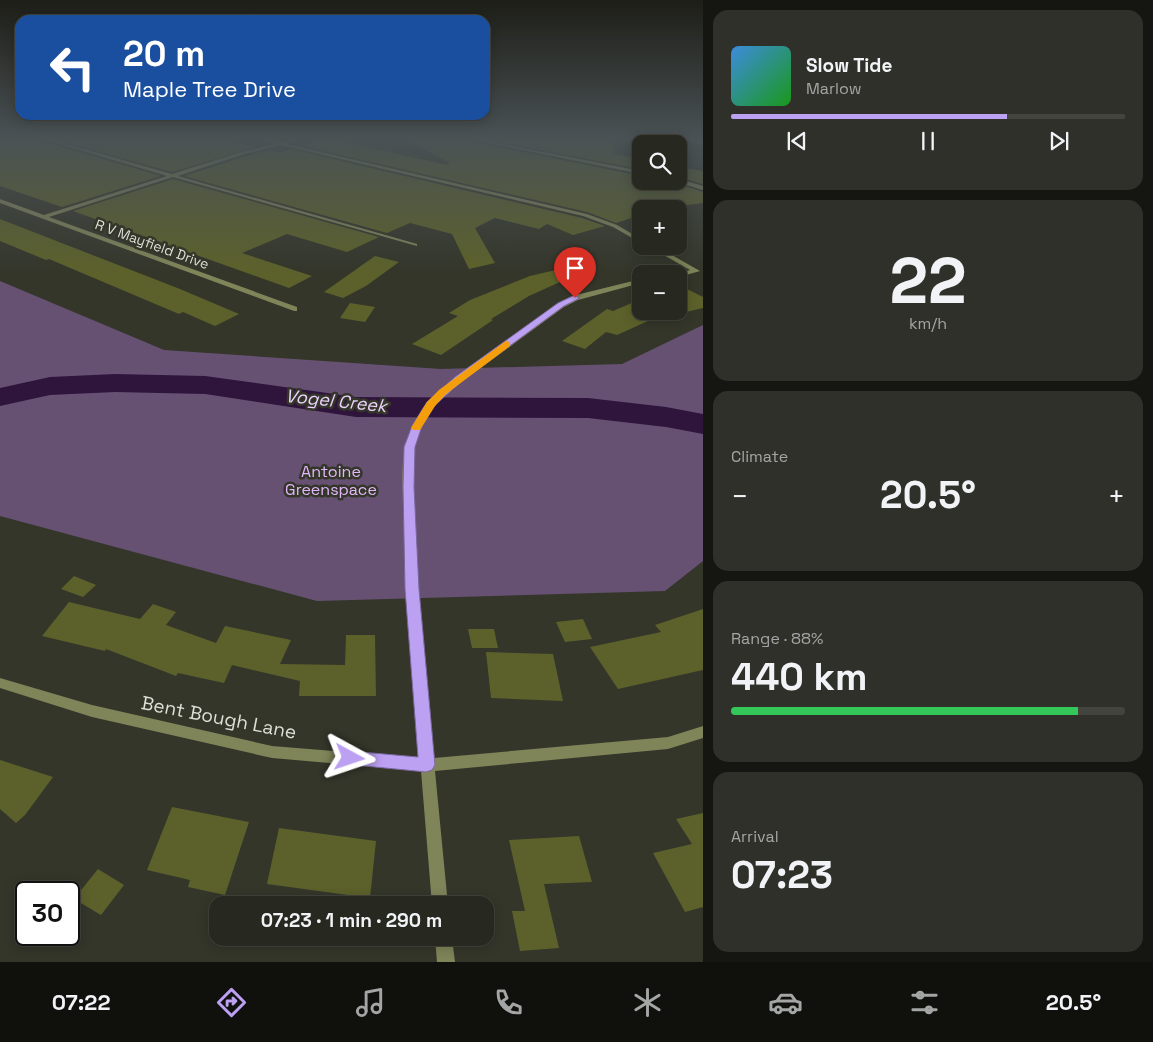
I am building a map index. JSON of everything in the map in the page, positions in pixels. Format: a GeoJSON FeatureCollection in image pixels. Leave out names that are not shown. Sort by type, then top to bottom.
{"type":"FeatureCollection","features":[{"type":"Feature","properties":{"kind":"street"},"geometry":{"type":"LineString","coordinates":[[44,217],[147,183]]}},
{"type":"Feature","properties":{"kind":"street"},"geometry":{"type":"LineString","coordinates":[[199,183],[415,245]]}},
{"type":"Feature","properties":{"kind":"street"},"geometry":{"type":"LineString","coordinates":[[446,183],[585,216],[616,226],[632,235]]}},
{"type":"Feature","properties":{"kind":"street"},"geometry":{"type":"LineString","coordinates":[[687,183],[703,188]]}},
{"type":"Feature","properties":{"kind":"street","name":"R V Mayfield Drive"},"geometry":{"type":"LineString","coordinates":[[0,201],[294,310]]}},
{"type":"Feature","properties":{"kind":"street"},"geometry":{"type":"LineString","coordinates":[[669,255],[700,271]]}},
{"type":"Feature","properties":{"kind":"street"},"geometry":{"type":"LineString","coordinates":[[687,273],[700,271]]}},
{"type":"Feature","properties":{"kind":"street"},"geometry":{"type":"LineString","coordinates":[[439,896],[426,765],[412,589],[408,469],[410,447],[417,426],[430,404],[458,379],[561,305],[575,298],[632,283]]}},
{"type":"Feature","properties":{"kind":"street","name":"Bent Bough Lane"},"geometry":{"type":"LineString","coordinates":[[0,683],[92,711],[272,752],[426,765],[668,743],[703,732]]}},
{"type":"Feature","properties":{"kind":"street"},"geometry":{"type":"LineString","coordinates":[[445,946],[446,962]]}},
{"type":"Feature","properties":{"kind":"green space","name":"Antoine Greenspace"},"geometry":{"type":"Polygon","coordinates":[[[0,281],[164,350],[441,369],[622,364],[703,325],[703,561],[665,591],[317,601],[0,516],[0,281]]]}},
{"type":"Feature","properties":{"kind":"building"},"geometry":{"type":"Polygon","coordinates":[[[0,183],[139,183],[62,207],[0,186],[0,183]]]}},
{"type":"Feature","properties":{"kind":"building"},"geometry":{"type":"Polygon","coordinates":[[[161,183],[187,183],[379,237],[347,252],[287,234],[242,253],[312,276],[289,288],[73,211],[161,183]]]}},
{"type":"Feature","properties":{"kind":"building"},"geometry":{"type":"Polygon","coordinates":[[[209,183],[434,183],[582,218],[605,226],[573,235],[547,224],[539,229],[495,218],[475,228],[495,263],[469,269],[452,234],[410,223],[387,233],[209,183]]]}},
{"type":"Feature","properties":{"kind":"building"},"geometry":{"type":"Polygon","coordinates":[[[461,183],[632,183],[632,190],[687,190],[687,187],[703,192],[703,203],[687,205],[687,200],[679,199],[632,200],[632,218],[616,223],[587,212],[461,183]]]}},
{"type":"Feature","properties":{"kind":"building"},"geometry":{"type":"Polygon","coordinates":[[[0,219],[239,314],[215,326],[183,312],[179,314],[49,259],[46,260],[0,241],[0,219]]]}},
{"type":"Feature","properties":{"kind":"building"},"geometry":{"type":"Polygon","coordinates":[[[375,256],[399,262],[366,286],[343,298],[324,292],[375,256]]]}},
{"type":"Feature","properties":{"kind":"building"},"geometry":{"type":"Polygon","coordinates":[[[577,265],[580,273],[529,296],[491,319],[493,320],[441,355],[412,344],[458,316],[449,313],[470,300],[530,276],[577,265]]]}},
{"type":"Feature","properties":{"kind":"building"},"geometry":{"type":"Polygon","coordinates":[[[687,289],[703,297],[703,308],[687,312],[687,289]]]}},
{"type":"Feature","properties":{"kind":"building"},"geometry":{"type":"Polygon","coordinates":[[[350,303],[375,307],[365,322],[340,318],[350,303]]]}},
{"type":"Feature","properties":{"kind":"building"},"geometry":{"type":"Polygon","coordinates":[[[632,303],[632,320],[650,320],[617,335],[606,332],[585,349],[562,341],[607,309],[613,311],[632,303]]]}},
{"type":"Feature","properties":{"kind":"building"},"geometry":{"type":"Polygon","coordinates":[[[74,576],[96,585],[83,597],[61,589],[74,576]]]}},
{"type":"Feature","properties":{"kind":"building"},"geometry":{"type":"Polygon","coordinates":[[[69,602],[140,619],[153,604],[176,612],[166,625],[216,643],[225,626],[291,640],[280,664],[345,665],[346,635],[375,635],[376,696],[299,696],[300,681],[232,665],[224,683],[178,673],[176,676],[106,649],[105,651],[42,636],[69,602]]]}},
{"type":"Feature","properties":{"kind":"building"},"geometry":{"type":"Polygon","coordinates":[[[703,609],[703,670],[618,689],[590,647],[661,632],[655,625],[703,609]]]}},
{"type":"Feature","properties":{"kind":"building"},"geometry":{"type":"Polygon","coordinates":[[[583,619],[592,639],[565,642],[556,622],[583,619]]]}},
{"type":"Feature","properties":{"kind":"building"},"geometry":{"type":"Polygon","coordinates":[[[468,629],[494,629],[498,648],[472,648],[468,629]]]}},
{"type":"Feature","properties":{"kind":"building"},"geometry":{"type":"Polygon","coordinates":[[[486,652],[553,654],[563,701],[491,698],[486,652]]]}},
{"type":"Feature","properties":{"kind":"building"},"geometry":{"type":"Polygon","coordinates":[[[0,760],[53,777],[25,815],[16,823],[0,809],[0,760]]]}},
{"type":"Feature","properties":{"kind":"building"},"geometry":{"type":"Polygon","coordinates":[[[172,807],[249,822],[225,895],[188,887],[190,880],[147,870],[172,807]]]}},
{"type":"Feature","properties":{"kind":"building"},"geometry":{"type":"Polygon","coordinates":[[[703,813],[703,907],[685,912],[653,853],[692,844],[676,819],[703,813]]]}},
{"type":"Feature","properties":{"kind":"building"},"geometry":{"type":"Polygon","coordinates":[[[279,828],[376,841],[370,896],[355,896],[267,884],[279,828]]]}},
{"type":"Feature","properties":{"kind":"building"},"geometry":{"type":"Polygon","coordinates":[[[579,836],[592,882],[544,884],[559,948],[520,951],[512,911],[525,911],[509,840],[579,836]]]}},
{"type":"Feature","properties":{"kind":"building"},"geometry":{"type":"Polygon","coordinates":[[[98,869],[124,885],[101,915],[80,903],[80,892],[98,869]]]}},
{"type":"Feature","properties":{"kind":"waterway","name":"Vogel Creek"},"geometry":{"type":"LineString","coordinates":[[0,397],[50,386],[115,383],[205,385],[356,407],[588,408],[666,417],[703,424]]}},
{"type":"Feature","properties":{"kind":"slow traffic"},"geometry":{"type":"LineString","coordinates":[[416,428],[430,404],[442,392],[506,344]]}},
{"type":"Feature","properties":{"kind":"route"},"geometry":{"type":"LineString","coordinates":[[350,758],[426,765],[412,589],[408,487],[410,447],[417,426],[430,404],[458,379],[561,305],[575,298]]}}]}
